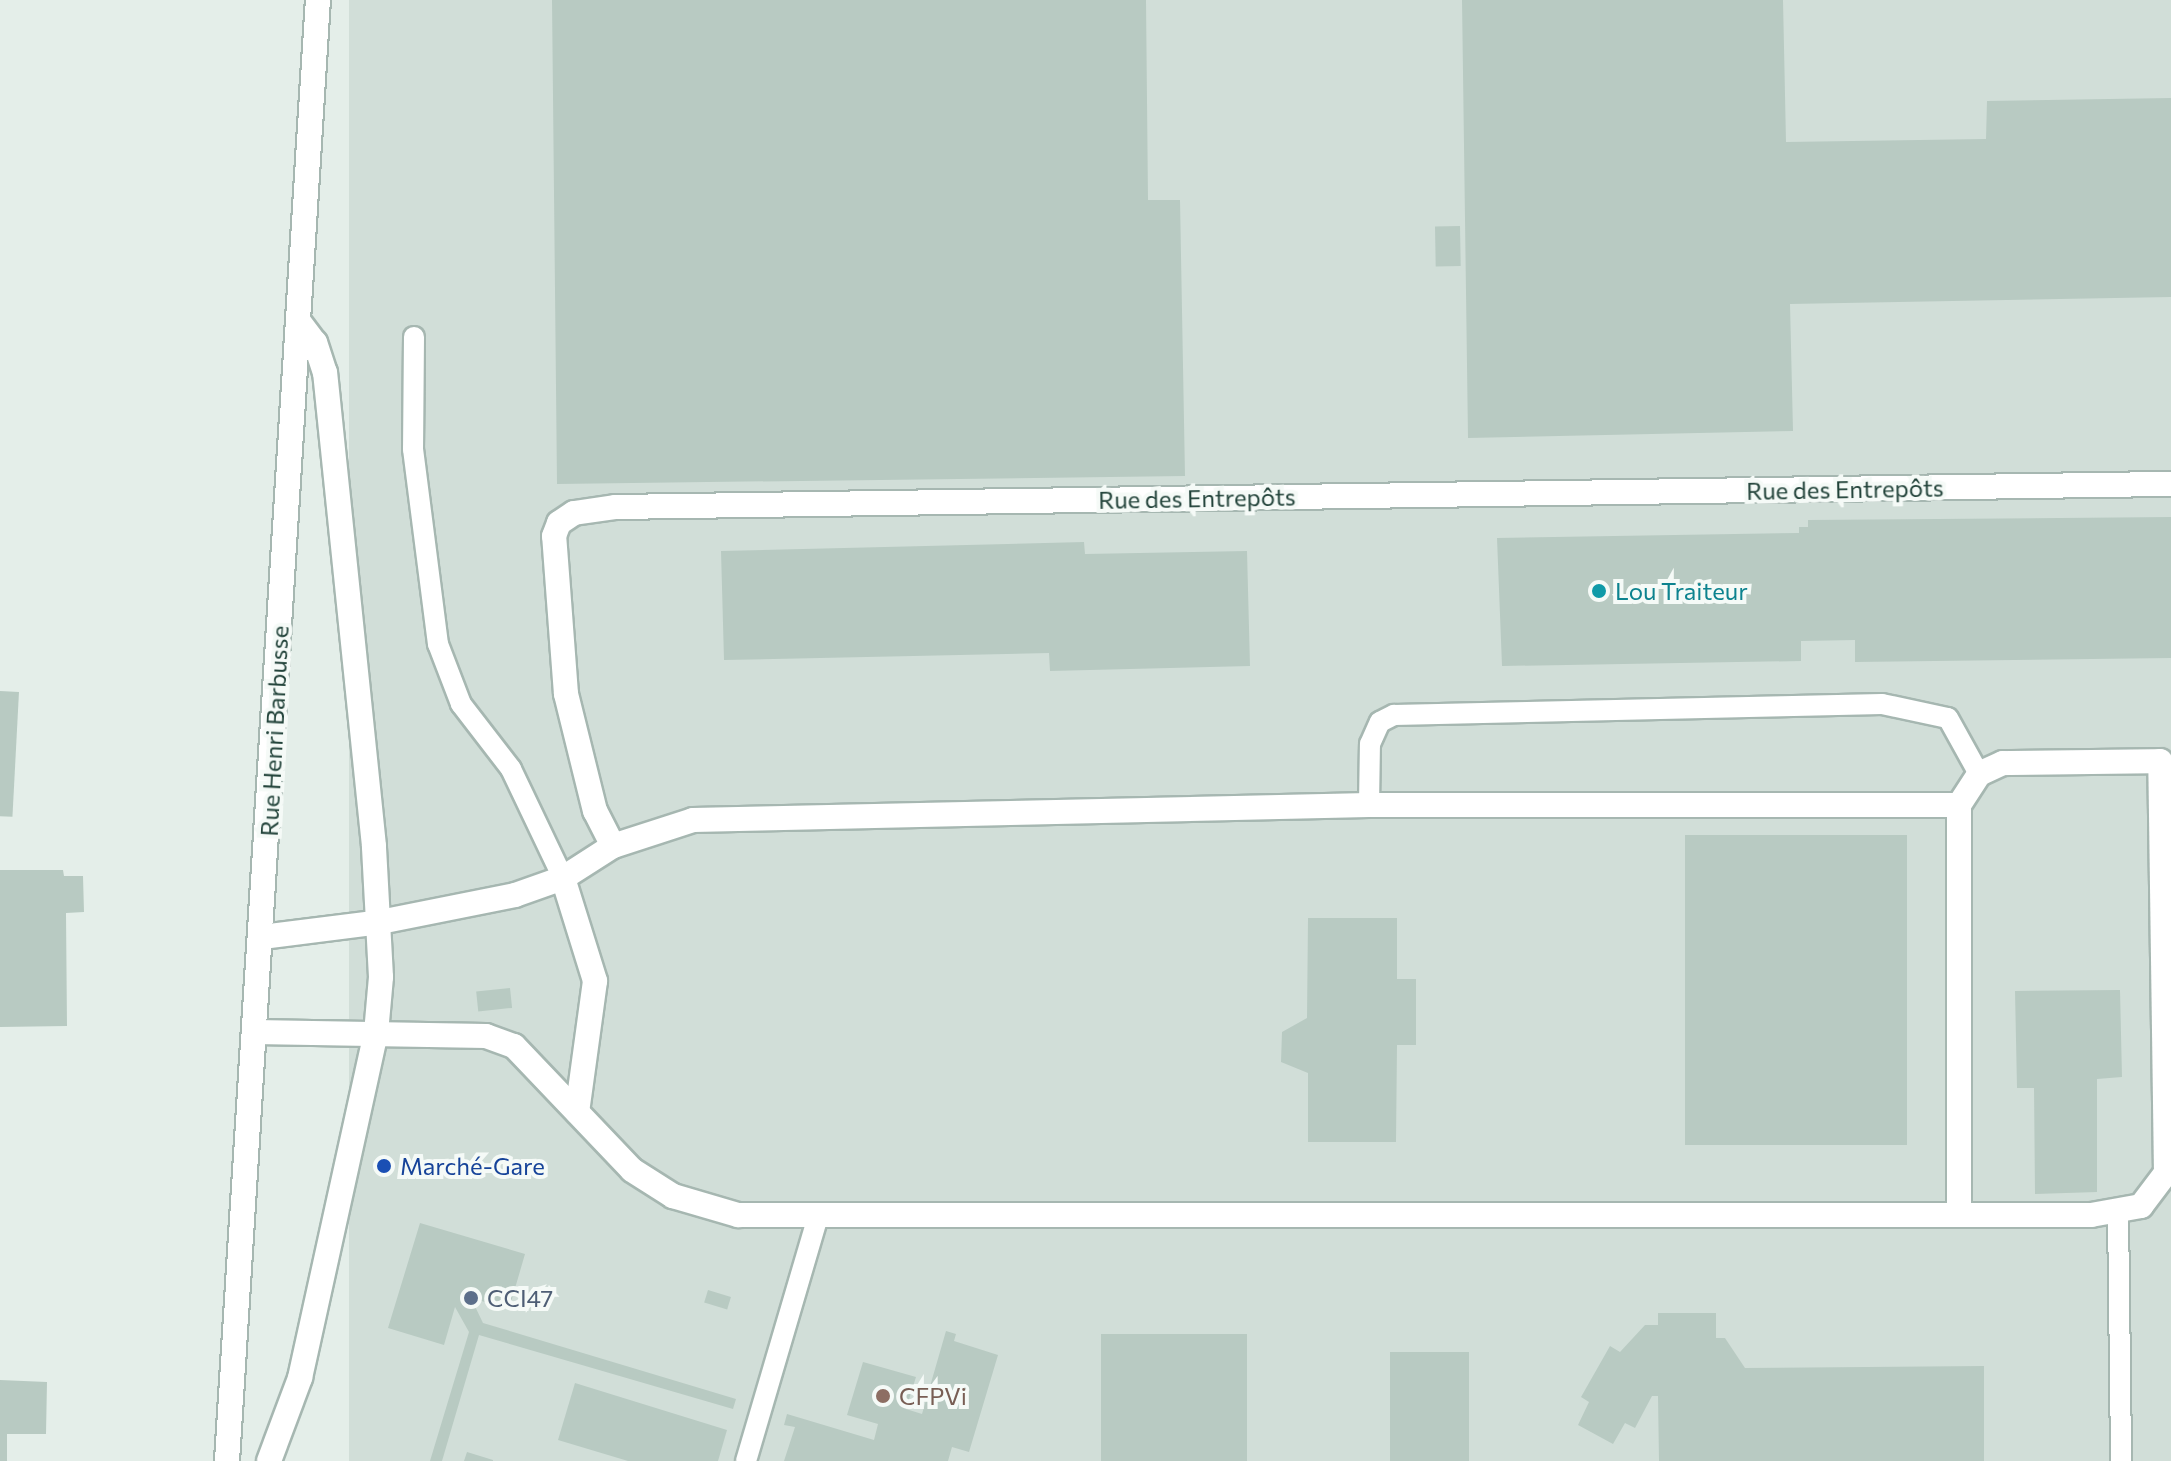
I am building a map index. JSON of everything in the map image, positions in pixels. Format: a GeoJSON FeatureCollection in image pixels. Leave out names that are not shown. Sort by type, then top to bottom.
{"type":"FeatureCollection","features":[{"type":"Feature","properties":{"kind":"street","name":"Rue Henri Barbusse"},"geometry":{"type":"LineString","coordinates":[[227,1461],[318,0]]}},
{"type":"Feature","properties":{"kind":"street"},"geometry":{"type":"LineString","coordinates":[[269,1461],[300,1378],[376,1033],[380,922],[325,373],[315,343],[299,322]]}},
{"type":"Feature","properties":{"kind":"street","name":"Rue des Entrepôts"},"geometry":{"type":"LineString","coordinates":[[613,846],[595,811],[566,694],[554,536],[559,523],[574,513],[615,507],[2171,484]]}},
{"type":"Feature","properties":{"kind":"street"},"geometry":{"type":"LineString","coordinates":[[255,1032],[486,1036],[514,1046],[632,1170],[673,1196],[738,1215],[1959,1212],[2091,1215],[2141,1206],[2166,1173],[2166,754],[2003,763],[1979,774],[1959,805],[1959,1212]]}},
{"type":"Feature","properties":{"kind":"street"},"geometry":{"type":"LineString","coordinates":[[262,937],[380,922],[515,895],[563,878],[613,846],[693,820],[1369,805],[1959,805]]}},
{"type":"Feature","properties":{"kind":"street"},"geometry":{"type":"LineString","coordinates":[[563,878],[595,981],[577,1112]]}},
{"type":"Feature","properties":{"kind":"lane"},"geometry":{"type":"LineString","coordinates":[[414,337],[413,449],[438,644],[461,704],[511,769],[563,878]]}},
{"type":"Feature","properties":{"kind":"lane"},"geometry":{"type":"LineString","coordinates":[[1369,805],[1370,744],[1380,722],[1394,715],[1882,704],[1948,718],[1979,774]]}},
{"type":"Feature","properties":{"kind":"lane"},"geometry":{"type":"LineString","coordinates":[[2118,1210],[2121,1461]]}},
{"type":"Feature","properties":{"kind":"lane"},"geometry":{"type":"LineString","coordinates":[[746,1461],[818,1217]]}},
{"type":"Feature","properties":{"kind":"shaded area"},"geometry":{"type":"Polygon","coordinates":[[[349,0],[2171,0],[2171,1461],[349,1461],[349,0]]]}},
{"type":"Feature","properties":{"kind":"building"},"geometry":{"type":"Polygon","coordinates":[[[552,0],[1146,0],[1148,200],[1180,200],[1185,476],[557,484],[552,0]]]}},
{"type":"Feature","properties":{"kind":"building"},"geometry":{"type":"Polygon","coordinates":[[[1462,0],[1783,0],[1786,142],[1986,139],[1987,101],[2171,98],[2171,297],[1790,304],[1793,431],[1468,438],[1462,0]]]}},
{"type":"Feature","properties":{"kind":"building"},"geometry":{"type":"Polygon","coordinates":[[[1435,226],[1460,226],[1461,266],[1436,266],[1435,226]]]}},
{"type":"Feature","properties":{"kind":"building"},"geometry":{"type":"Polygon","coordinates":[[[2171,517],[2171,658],[1855,662],[1855,640],[1801,641],[1801,661],[1502,666],[1497,538],[1799,533],[1799,527],[1808,527],[1808,520],[2171,517]]]}},
{"type":"Feature","properties":{"kind":"building"},"geometry":{"type":"Polygon","coordinates":[[[1084,542],[1085,554],[1247,551],[1250,666],[1050,671],[1049,653],[724,660],[721,551],[1084,542]]]}},
{"type":"Feature","properties":{"kind":"building"},"geometry":{"type":"Polygon","coordinates":[[[0,691],[19,692],[12,817],[0,816],[0,691]]]}},
{"type":"Feature","properties":{"kind":"building"},"geometry":{"type":"Polygon","coordinates":[[[1685,835],[1907,835],[1907,1145],[1685,1145],[1685,835]]]}},
{"type":"Feature","properties":{"kind":"building"},"geometry":{"type":"Polygon","coordinates":[[[0,870],[63,870],[64,876],[83,876],[84,912],[66,913],[67,1026],[0,1027],[0,870]]]}},
{"type":"Feature","properties":{"kind":"building"},"geometry":{"type":"Polygon","coordinates":[[[1308,918],[1397,918],[1397,979],[1416,979],[1416,1045],[1397,1045],[1396,1142],[1308,1142],[1308,1073],[1281,1062],[1282,1032],[1307,1018],[1308,918]]]}},
{"type":"Feature","properties":{"kind":"building"},"geometry":{"type":"Polygon","coordinates":[[[510,988],[512,1008],[478,1011],[476,992],[510,988]]]}},
{"type":"Feature","properties":{"kind":"building"},"geometry":{"type":"Polygon","coordinates":[[[2120,990],[2122,1077],[2097,1079],[2097,1192],[2035,1194],[2034,1088],[2017,1088],[2015,991],[2120,990]]]}},
{"type":"Feature","properties":{"kind":"building"},"geometry":{"type":"Polygon","coordinates":[[[420,1223],[525,1254],[509,1309],[471,1298],[483,1323],[736,1399],[733,1409],[479,1335],[442,1461],[430,1461],[469,1332],[455,1307],[444,1345],[388,1328],[420,1223]]]}},
{"type":"Feature","properties":{"kind":"building"},"geometry":{"type":"Polygon","coordinates":[[[708,1290],[731,1297],[727,1309],[704,1302],[708,1290]]]}},
{"type":"Feature","properties":{"kind":"building"},"geometry":{"type":"Polygon","coordinates":[[[1658,1313],[1716,1313],[1716,1338],[1725,1338],[1745,1368],[1984,1366],[1984,1461],[1659,1461],[1658,1396],[1652,1396],[1635,1428],[1625,1423],[1613,1444],[1578,1425],[1589,1402],[1581,1397],[1610,1346],[1620,1352],[1645,1325],[1658,1325],[1658,1313]]]}},
{"type":"Feature","properties":{"kind":"building"},"geometry":{"type":"Polygon","coordinates":[[[946,1331],[956,1334],[954,1341],[998,1355],[969,1452],[952,1447],[948,1461],[784,1461],[795,1427],[784,1425],[787,1414],[874,1440],[878,1424],[847,1415],[863,1362],[916,1377],[906,1409],[922,1414],[946,1331]]]}},
{"type":"Feature","properties":{"kind":"building"},"geometry":{"type":"Polygon","coordinates":[[[1101,1334],[1247,1334],[1247,1461],[1101,1461],[1101,1334]]]}},
{"type":"Feature","properties":{"kind":"building"},"geometry":{"type":"Polygon","coordinates":[[[1390,1352],[1469,1352],[1469,1461],[1390,1461],[1390,1352]]]}},
{"type":"Feature","properties":{"kind":"building"},"geometry":{"type":"Polygon","coordinates":[[[0,1380],[47,1382],[46,1434],[7,1434],[7,1461],[0,1461],[0,1380]]]}},
{"type":"Feature","properties":{"kind":"building"},"geometry":{"type":"Polygon","coordinates":[[[575,1383],[727,1430],[718,1461],[628,1461],[558,1440],[575,1383]]]}},
{"type":"Feature","properties":{"kind":"building"},"geometry":{"type":"Polygon","coordinates":[[[467,1452],[493,1460],[493,1461],[464,1461],[467,1452]]]}},
{"type":"Feature","properties":{"kind":"place","name":"Lou Traiteur"},"geometry":{"type":"Point","coordinates":[1599,591]}},
{"type":"Feature","properties":{"kind":"place","name":"Marché-Gare"},"geometry":{"type":"Point","coordinates":[384,1166]}},
{"type":"Feature","properties":{"kind":"place","name":"CCI47"},"geometry":{"type":"Point","coordinates":[471,1298]}},
{"type":"Feature","properties":{"kind":"place","name":"CFPVi"},"geometry":{"type":"Point","coordinates":[883,1396]}}]}
